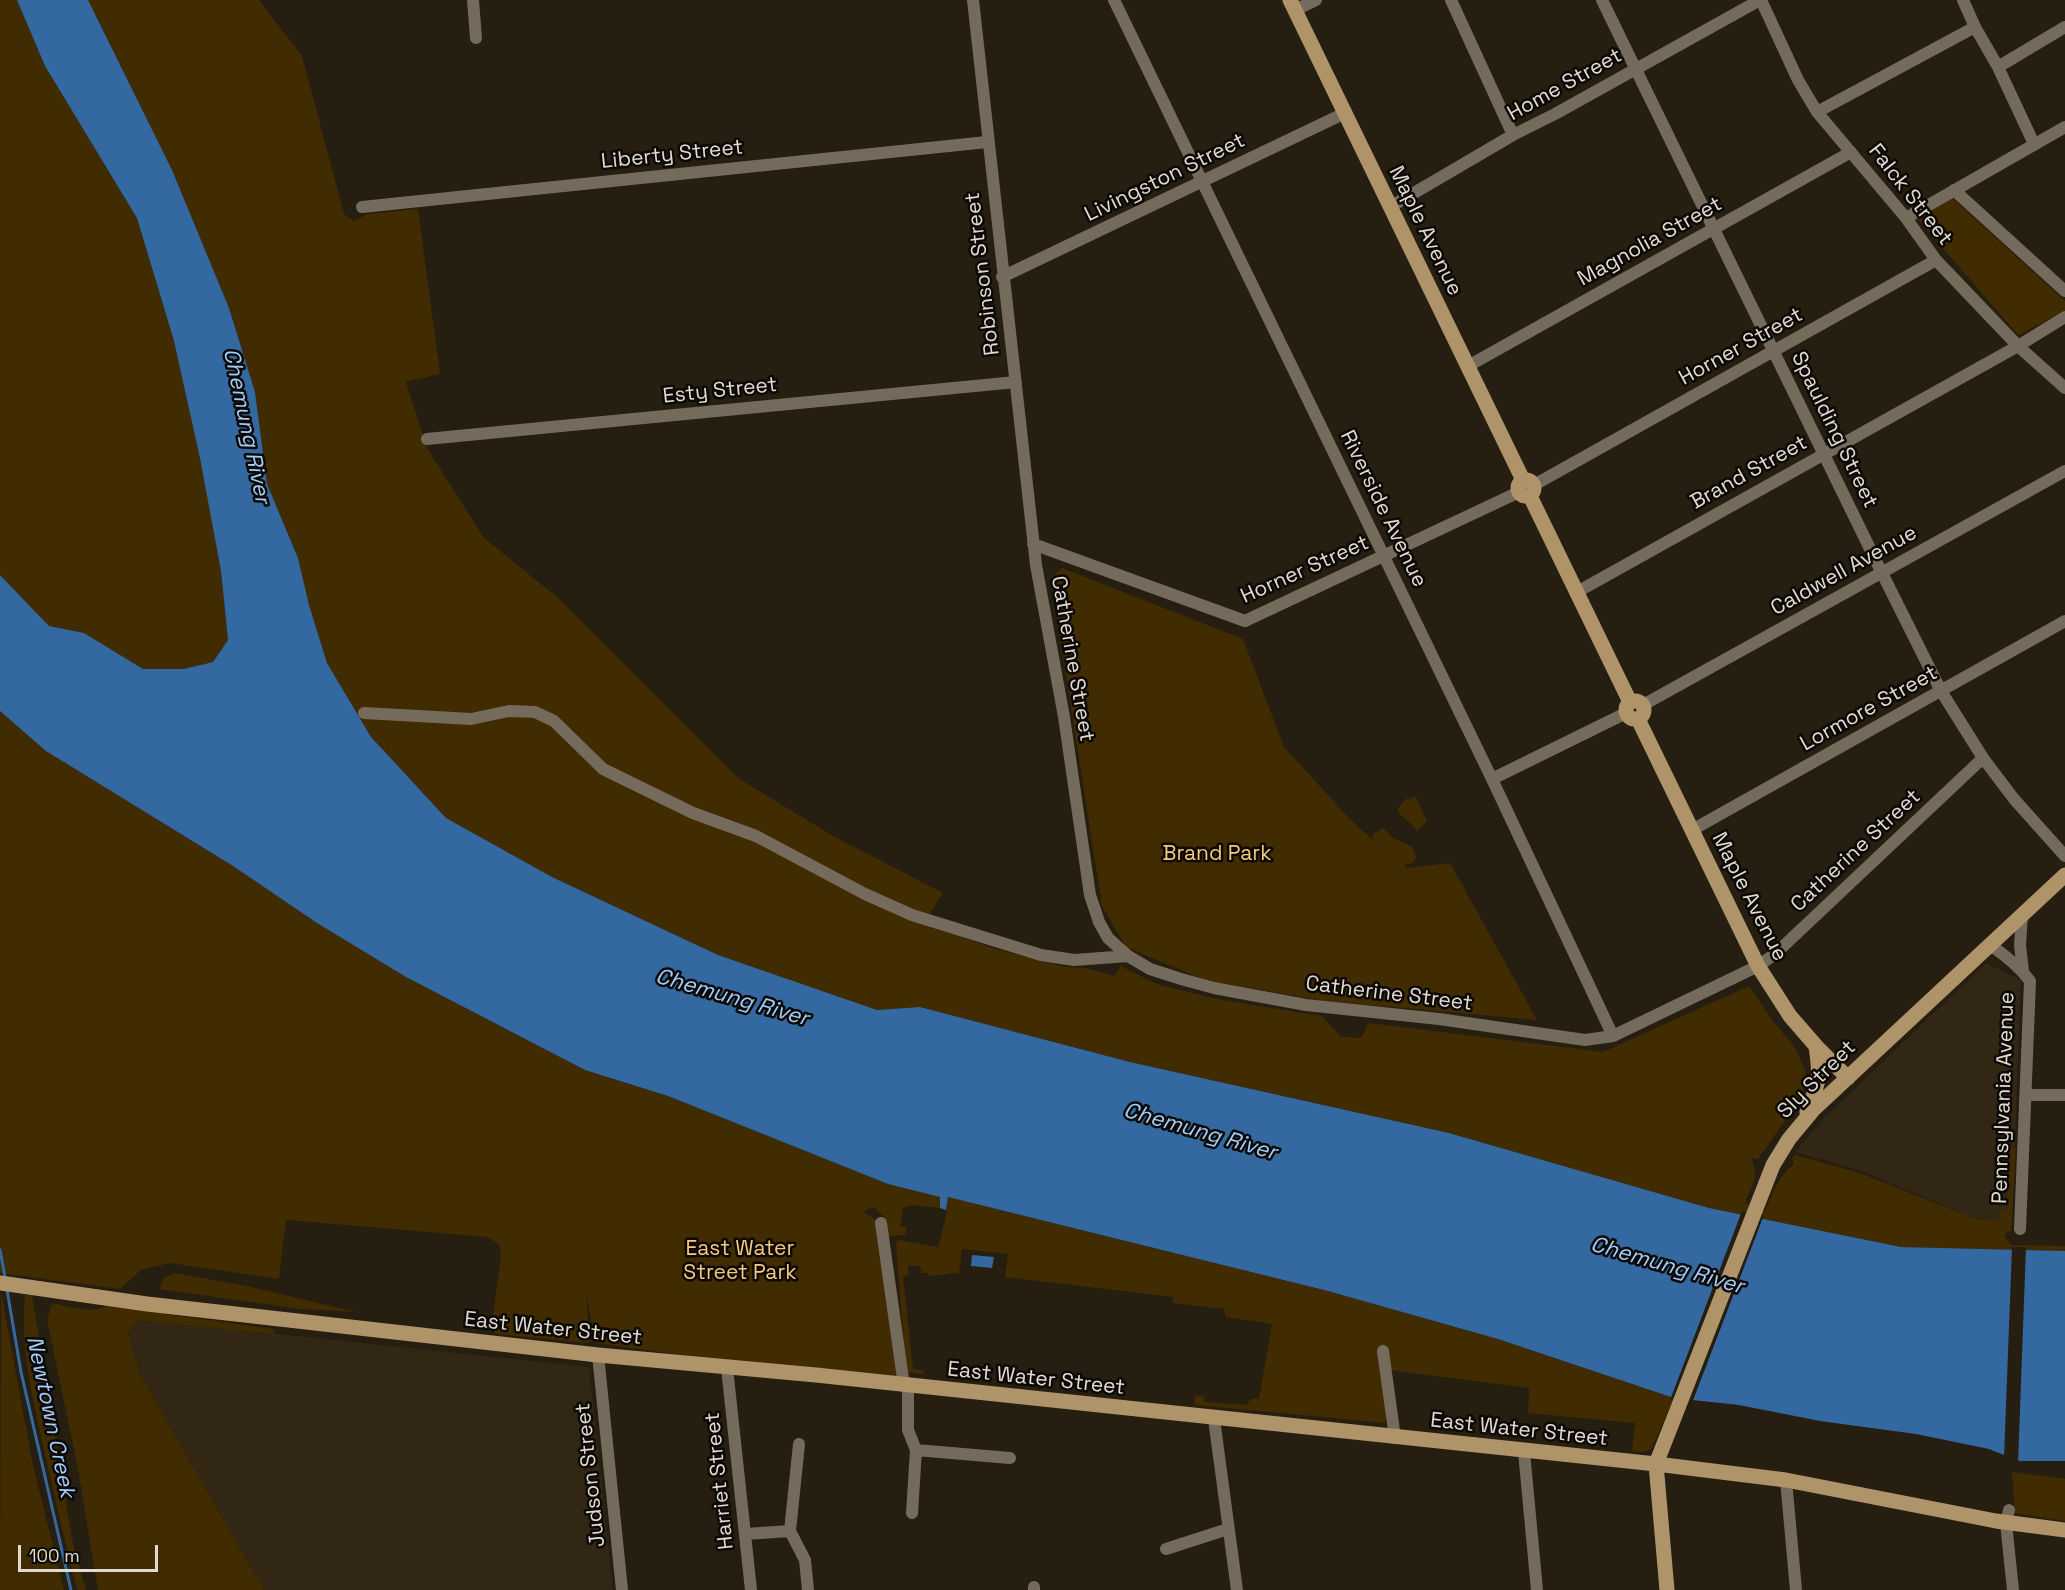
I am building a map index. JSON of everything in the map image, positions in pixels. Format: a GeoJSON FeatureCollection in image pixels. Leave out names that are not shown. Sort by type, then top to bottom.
{"type":"FeatureCollection","features":[{"type":"Feature","properties":{"kind":"main road","name":"Maple Avenue"},"geometry":{"type":"LineString","coordinates":[[1292,5],[1758,966],[1790,1016],[1848,1078]]}},
{"type":"Feature","properties":{"kind":"main road"},"geometry":{"type":"LineString","coordinates":[[1990,945],[2065,875]]}},
{"type":"Feature","properties":{"kind":"main road","name":"Sly Street"},"geometry":{"type":"LineString","coordinates":[[1656,1464],[1773,1165],[1789,1139],[1803,1121],[1990,945]]}},
{"type":"Feature","properties":{"kind":"main road"},"geometry":{"type":"LineString","coordinates":[[1803,1121],[1818,1088],[1820,1073],[1816,1046]]}},
{"type":"Feature","properties":{"kind":"main road","name":"East Water Street"},"geometry":{"type":"LineString","coordinates":[[0,1283],[147,1304],[598,1355],[1656,1464],[1786,1480],[2008,1517],[2065,1530]]}},
{"type":"Feature","properties":{"kind":"main road"},"geometry":{"type":"LineString","coordinates":[[1656,1464],[1668,1590]]}},
{"type":"Feature","properties":{"kind":"street"},"geometry":{"type":"LineString","coordinates":[[472,0],[476,38]]}},
{"type":"Feature","properties":{"kind":"street","name":"Robinson Street"},"geometry":{"type":"LineString","coordinates":[[973,0],[1033,544]]}},
{"type":"Feature","properties":{"kind":"street","name":"Riverside Avenue"},"geometry":{"type":"LineString","coordinates":[[1114,0],[1492,779],[1613,1036]]}},
{"type":"Feature","properties":{"kind":"street"},"geometry":{"type":"LineString","coordinates":[[1292,5],[1316,0]]}},
{"type":"Feature","properties":{"kind":"street"},"geometry":{"type":"LineString","coordinates":[[1451,0],[1513,135]]}},
{"type":"Feature","properties":{"kind":"street","name":"Spaulding Street"},"geometry":{"type":"LineString","coordinates":[[1602,0],[1941,691],[1983,758],[2014,799],[2065,856]]}},
{"type":"Feature","properties":{"kind":"street","name":"Home Street"},"geometry":{"type":"LineString","coordinates":[[1390,207],[1513,135],[1760,0]]}},
{"type":"Feature","properties":{"kind":"street","name":"Falck Street"},"geometry":{"type":"LineString","coordinates":[[1760,0],[1798,80],[1817,112],[1906,218],[1935,260],[2018,346],[2065,388]]}},
{"type":"Feature","properties":{"kind":"street"},"geometry":{"type":"LineString","coordinates":[[1963,0],[2034,144]]}},
{"type":"Feature","properties":{"kind":"street"},"geometry":{"type":"LineString","coordinates":[[1817,112],[1975,27]]}},
{"type":"Feature","properties":{"kind":"street"},"geometry":{"type":"LineString","coordinates":[[1998,67],[2065,27]]}},
{"type":"Feature","properties":{"kind":"street","name":"Livingston Street"},"geometry":{"type":"LineString","coordinates":[[1002,277],[1345,113]]}},
{"type":"Feature","properties":{"kind":"street"},"geometry":{"type":"LineString","coordinates":[[1906,218],[2065,127]]}},
{"type":"Feature","properties":{"kind":"street","name":"Liberty Street"},"geometry":{"type":"LineString","coordinates":[[362,207],[987,142]]}},
{"type":"Feature","properties":{"kind":"street","name":"Magnolia Street"},"geometry":{"type":"LineString","coordinates":[[1468,366],[1851,152]]}},
{"type":"Feature","properties":{"kind":"street"},"geometry":{"type":"LineString","coordinates":[[1953,190],[2065,291]]}},
{"type":"Feature","properties":{"kind":"street","name":"Horner Street"},"geometry":{"type":"LineString","coordinates":[[1033,544],[1245,621],[1526,488],[1935,260]]}},
{"type":"Feature","properties":{"kind":"street","name":"Brand Street"},"geometry":{"type":"LineString","coordinates":[[1577,592],[2018,346],[2065,317]]}},
{"type":"Feature","properties":{"kind":"street","name":"Esty Street"},"geometry":{"type":"LineString","coordinates":[[427,439],[1016,382]]}},
{"type":"Feature","properties":{"kind":"street","name":"Caldwell Avenue"},"geometry":{"type":"LineString","coordinates":[[1492,779],[1634,710],[2065,471]]}},
{"type":"Feature","properties":{"kind":"street","name":"Catherine Street"},"geometry":{"type":"LineString","coordinates":[[1033,544],[1064,717],[1090,895],[1099,922],[1108,938],[1128,956],[1150,969],[1214,988],[1306,1005],[1439,1019],[1585,1040],[1613,1036],[1758,966],[1775,954],[1983,758]]}},
{"type":"Feature","properties":{"kind":"street","name":"Lormore Street"},"geometry":{"type":"LineString","coordinates":[[1692,830],[2065,621]]}},
{"type":"Feature","properties":{"kind":"street"},"geometry":{"type":"LineString","coordinates":[[364,713],[471,719],[510,711],[535,712],[554,721],[603,769],[693,813],[756,836],[865,894],[912,915],[1041,955],[1074,960],[1128,956]]}},
{"type":"Feature","properties":{"kind":"street","name":"Pennsylvania Avenue"},"geometry":{"type":"LineString","coordinates":[[2022,915],[2020,945],[2023,971]]}},
{"type":"Feature","properties":{"kind":"street","name":"Pennsylvania Avenue"},"geometry":{"type":"LineString","coordinates":[[1990,945],[2023,971],[2030,981],[2020,1229]]}},
{"type":"Feature","properties":{"kind":"street"},"geometry":{"type":"LineString","coordinates":[[2027,1095],[2065,1095]]}},
{"type":"Feature","properties":{"kind":"street"},"geometry":{"type":"LineString","coordinates":[[881,1223],[906,1386],[908,1430],[916,1450],[912,1513]]}},
{"type":"Feature","properties":{"kind":"street"},"geometry":{"type":"LineString","coordinates":[[1383,1351],[1395,1438]]}},
{"type":"Feature","properties":{"kind":"street","name":"Judson Street"},"geometry":{"type":"LineString","coordinates":[[598,1355],[622,1590]]}},
{"type":"Feature","properties":{"kind":"street","name":"Harriet Street"},"geometry":{"type":"LineString","coordinates":[[727,1368],[751,1590]]}},
{"type":"Feature","properties":{"kind":"street"},"geometry":{"type":"LineString","coordinates":[[1214,1419],[1238,1590]]}},
{"type":"Feature","properties":{"kind":"street"},"geometry":{"type":"LineString","coordinates":[[799,1444],[790,1531],[805,1560],[808,1590]]}},
{"type":"Feature","properties":{"kind":"street"},"geometry":{"type":"LineString","coordinates":[[916,1450],[1010,1458]]}},
{"type":"Feature","properties":{"kind":"street"},"geometry":{"type":"LineString","coordinates":[[1524,1452],[1537,1590]]}},
{"type":"Feature","properties":{"kind":"street"},"geometry":{"type":"LineString","coordinates":[[1786,1480],[1796,1590]]}},
{"type":"Feature","properties":{"kind":"street"},"geometry":{"type":"LineString","coordinates":[[2008,1517],[2013,1590]]}},
{"type":"Feature","properties":{"kind":"street"},"geometry":{"type":"LineString","coordinates":[[1166,1549],[1228,1529]]}},
{"type":"Feature","properties":{"kind":"street"},"geometry":{"type":"LineString","coordinates":[[746,1534],[790,1531]]}},
{"type":"Feature","properties":{"kind":"shaded area"},"geometry":{"type":"Polygon","coordinates":[[[1986,963],[2021,980],[2012,1227],[1962,1221],[1960,1212],[1861,1171],[1795,1152],[1824,1118],[1986,963]]]}},
{"type":"Feature","properties":{"kind":"shaded area"},"geometry":{"type":"Polygon","coordinates":[[[137,1319],[589,1367],[613,1590],[264,1590],[140,1374],[128,1332],[137,1319]]]}},
{"type":"Feature","properties":{"kind":"green space"},"geometry":{"type":"Polygon","coordinates":[[[0,0],[17,0],[45,66],[137,218],[174,341],[201,458],[221,571],[228,640],[213,662],[184,669],[143,669],[84,633],[49,626],[0,575],[0,0]]]}},
{"type":"Feature","properties":{"kind":"green space"},"geometry":{"type":"Polygon","coordinates":[[[88,0],[259,0],[302,56],[344,214],[354,221],[367,214],[418,209],[440,374],[406,382],[427,448],[484,538],[557,597],[738,778],[833,836],[943,893],[924,923],[992,948],[1064,967],[1086,968],[1114,976],[1121,966],[1159,985],[1222,1000],[1322,1016],[1340,1036],[1361,1038],[1369,1023],[1603,1052],[1749,986],[1796,1049],[1807,1076],[1801,1098],[1758,1159],[1751,1158],[1755,1176],[1745,1203],[1765,1211],[1780,1179],[1794,1164],[1792,1158],[1795,1155],[1860,1173],[1976,1219],[1999,1221],[2001,1210],[2007,1210],[2010,1148],[2016,1148],[2011,1231],[2006,1232],[2005,1238],[2012,1245],[2065,1246],[2065,1251],[1901,1247],[1709,1208],[1449,1133],[1130,1062],[920,1007],[877,1010],[718,955],[552,877],[446,818],[371,737],[327,663],[309,605],[298,558],[267,484],[255,392],[229,308],[172,170],[88,0]]]}},
{"type":"Feature","properties":{"kind":"green space"},"geometry":{"type":"Polygon","coordinates":[[[1952,198],[2065,301],[2065,311],[2018,335],[1916,217],[1952,198]]]}},
{"type":"Feature","properties":{"kind":"green space","name":"Brand Park"},"geometry":{"type":"Polygon","coordinates":[[[1062,568],[1243,639],[1284,747],[1348,817],[1373,840],[1372,835],[1383,828],[1393,838],[1411,846],[1416,857],[1413,863],[1404,865],[1407,868],[1450,863],[1537,1020],[1325,1001],[1205,980],[1126,947],[1102,906],[1051,578],[1062,568]]]}},
{"type":"Feature","properties":{"kind":"green space","name":"East Water Street Park"},"geometry":{"type":"Polygon","coordinates":[[[0,711],[64,762],[233,866],[317,923],[406,977],[585,1070],[668,1096],[888,1184],[941,1197],[940,1208],[912,1205],[903,1208],[900,1226],[907,1227],[905,1235],[886,1236],[883,1216],[875,1208],[864,1212],[881,1223],[904,1386],[596,1343],[586,1296],[590,1340],[588,1343],[497,1334],[491,1330],[501,1256],[499,1244],[487,1237],[286,1220],[279,1279],[170,1263],[141,1270],[120,1289],[0,1273],[0,711]]]}},
{"type":"Feature","properties":{"kind":"green space"},"geometry":{"type":"Polygon","coordinates":[[[1415,796],[1427,821],[1417,831],[1397,810],[1407,798],[1412,799],[1415,796]]]}},
{"type":"Feature","properties":{"kind":"green space"},"geometry":{"type":"Polygon","coordinates":[[[948,1197],[1328,1291],[1498,1339],[1674,1398],[1651,1449],[1645,1452],[1632,1451],[1635,1423],[1528,1413],[1529,1388],[1389,1370],[1386,1423],[1195,1405],[1196,1395],[1205,1397],[1205,1402],[1246,1405],[1251,1399],[1259,1398],[1272,1324],[1226,1317],[1224,1309],[1173,1303],[1173,1297],[1005,1277],[1008,1254],[962,1249],[959,1273],[929,1276],[928,1273],[922,1273],[920,1266],[908,1265],[909,1275],[903,1276],[913,1369],[923,1370],[924,1374],[906,1372],[896,1244],[898,1240],[938,1247],[948,1197]]]}},
{"type":"Feature","properties":{"kind":"green space"},"geometry":{"type":"Polygon","coordinates":[[[175,1273],[247,1286],[356,1312],[300,1309],[159,1289],[164,1278],[175,1273]]]}},
{"type":"Feature","properties":{"kind":"green space"},"geometry":{"type":"Polygon","coordinates":[[[1,1291],[33,1466],[64,1590],[0,1590],[1,1291]]]}},
{"type":"Feature","properties":{"kind":"green space"},"geometry":{"type":"Polygon","coordinates":[[[25,1295],[32,1295],[73,1544],[86,1590],[77,1590],[35,1408],[24,1333],[25,1295]]]}},
{"type":"Feature","properties":{"kind":"green space"},"geometry":{"type":"Polygon","coordinates":[[[51,1305],[88,1309],[107,1306],[274,1329],[273,1334],[137,1320],[128,1333],[140,1374],[264,1590],[98,1590],[78,1469],[47,1320],[51,1305]]]}},
{"type":"Feature","properties":{"kind":"green space"},"geometry":{"type":"Polygon","coordinates":[[[2012,1472],[2065,1479],[2065,1521],[2015,1513],[2012,1472]]]}},
{"type":"Feature","properties":{"kind":"water","name":"Chemung River"},"geometry":{"type":"Polygon","coordinates":[[[17,0],[88,0],[172,170],[229,308],[255,392],[267,484],[298,558],[309,605],[327,663],[371,737],[446,818],[552,877],[718,955],[877,1010],[920,1007],[1130,1062],[1449,1133],[1709,1208],[1901,1247],[2065,1251],[2065,1461],[2019,1461],[1989,1449],[1916,1434],[1820,1421],[1739,1405],[1674,1398],[1498,1339],[1328,1291],[948,1197],[946,1210],[940,1208],[940,1197],[888,1184],[668,1096],[585,1070],[406,977],[317,923],[233,866],[46,751],[0,711],[0,575],[49,626],[84,633],[143,669],[184,669],[213,662],[228,640],[221,571],[200,458],[174,341],[137,218],[45,66],[17,0]]]}},
{"type":"Feature","properties":{"kind":"water"},"geometry":{"type":"Polygon","coordinates":[[[972,1255],[994,1257],[992,1268],[971,1266],[972,1255]]]}},
{"type":"Feature","properties":{"kind":"pier"},"geometry":{"type":"Polygon","coordinates":[[[1742,1211],[1764,1215],[1692,1403],[1670,1400],[1742,1211]]]}},
{"type":"Feature","properties":{"kind":"pier"},"geometry":{"type":"Polygon","coordinates":[[[2012,1247],[2026,1247],[2018,1464],[2004,1458],[2012,1247]]]}},
{"type":"Feature","properties":{"kind":"waterway","name":"Newtown Creek"},"geometry":{"type":"LineString","coordinates":[[0,1250],[5,1277]]}},
{"type":"Feature","properties":{"kind":"waterway","name":"Newtown Creek"},"geometry":{"type":"LineString","coordinates":[[7,1290],[21,1372],[71,1590]]}}]}
